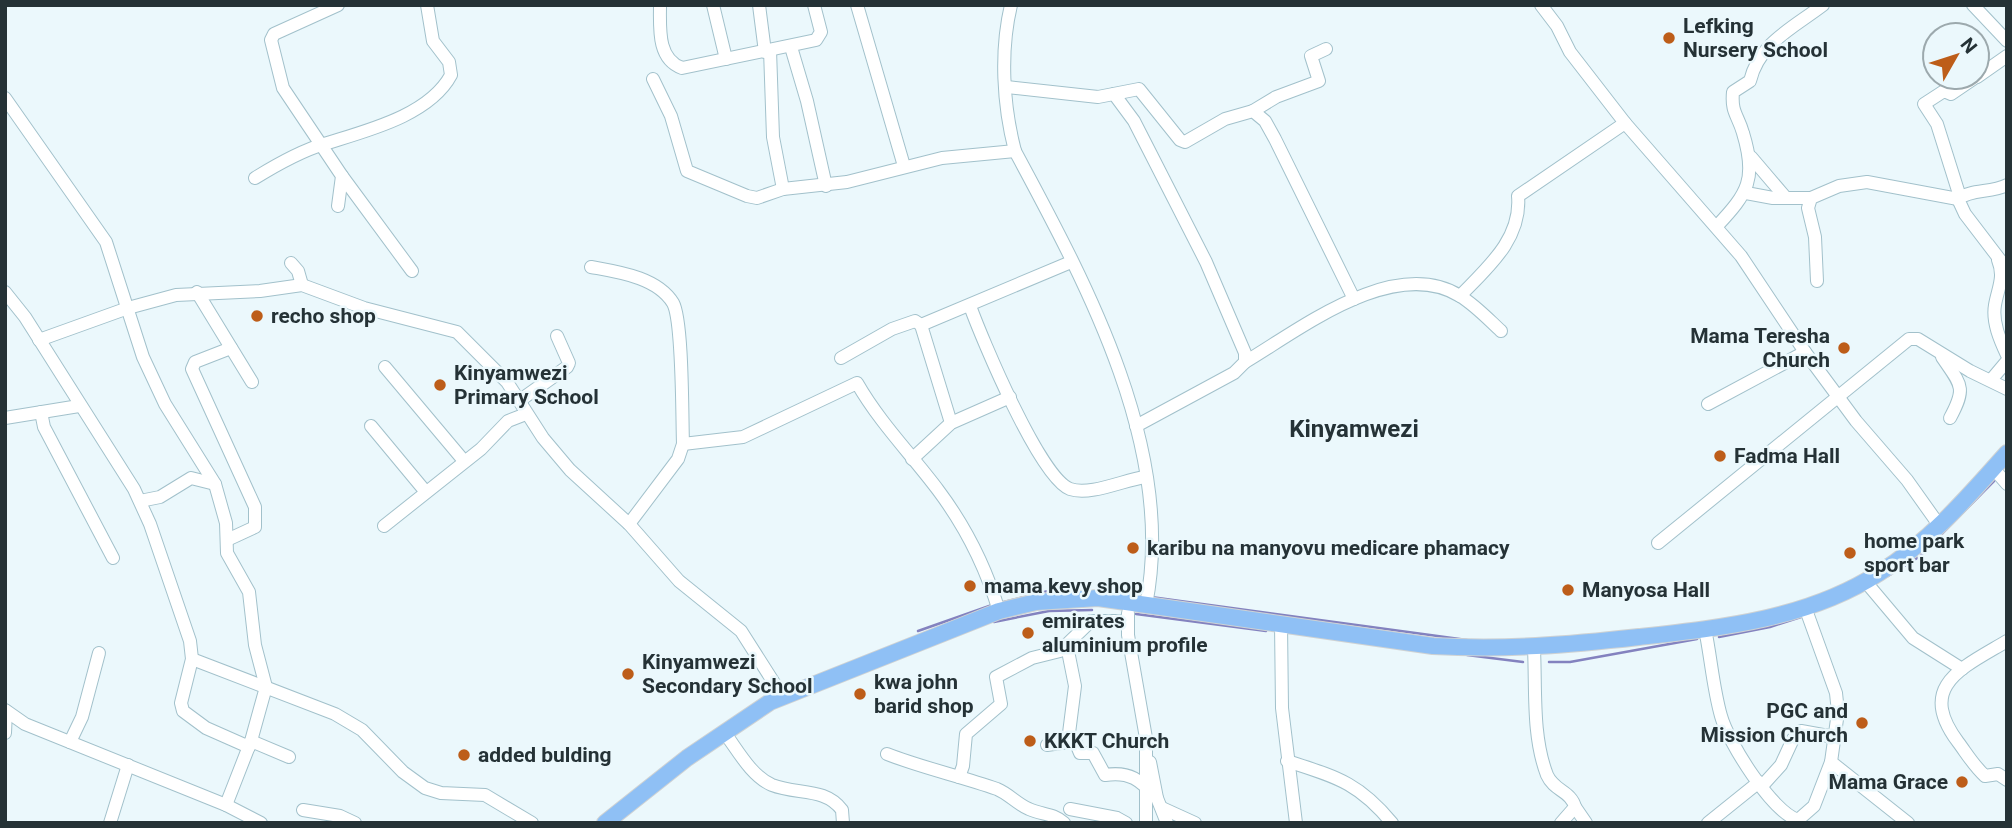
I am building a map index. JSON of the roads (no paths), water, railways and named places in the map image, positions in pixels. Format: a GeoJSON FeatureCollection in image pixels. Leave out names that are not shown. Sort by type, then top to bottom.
{"type":"FeatureCollection","features":[{"type":"Feature","properties":{"kind":"main road"},"geometry":{"type":"LineString","coordinates":[[604,823],[723,732],[783,697],[999,611],[1068,598],[1127,602],[1433,646],[1534,649],[1705,629],[1764,619],[1805,607],[1865,581],[1901,558],[1939,526],[2007,453]]}},
{"type":"Feature","properties":{"kind":"street"},"geometry":{"type":"LineString","coordinates":[[338,5],[274,34],[271,40],[283,88],[342,176],[412,271]]}},
{"type":"Feature","properties":{"kind":"street"},"geometry":{"type":"LineString","coordinates":[[255,178],[321,144],[404,114],[423,104],[447,83],[451,68],[433,41],[427,5]]}},
{"type":"Feature","properties":{"kind":"street"},"geometry":{"type":"LineString","coordinates":[[660,5],[663,50],[673,65],[682,68],[790,47],[820,36],[814,5]]}},
{"type":"Feature","properties":{"kind":"street"},"geometry":{"type":"LineString","coordinates":[[713,5],[726,59]]}},
{"type":"Feature","properties":{"kind":"street"},"geometry":{"type":"LineString","coordinates":[[759,5],[767,51],[772,127],[783,189]]}},
{"type":"Feature","properties":{"kind":"street"},"geometry":{"type":"LineString","coordinates":[[857,5],[904,166]]}},
{"type":"Feature","properties":{"kind":"street"},"geometry":{"type":"LineString","coordinates":[[1011,5],[1004,44],[1008,124],[1015,150],[1071,262],[1129,394],[1145,477],[1154,566],[1146,605]]}},
{"type":"Feature","properties":{"kind":"street"},"geometry":{"type":"LineString","coordinates":[[1541,5],[1557,26],[1570,52],[1625,123],[1717,226],[1780,310],[1805,352],[1838,397],[1907,480],[1939,526]]}},
{"type":"Feature","properties":{"kind":"street"},"geometry":{"type":"LineString","coordinates":[[1786,198],[1751,157],[1731,108],[1733,92],[1750,81],[1755,61],[1773,42],[1823,5]]}},
{"type":"Feature","properties":{"kind":"street"},"geometry":{"type":"LineString","coordinates":[[1973,5],[2007,41]]}},
{"type":"Feature","properties":{"kind":"street"},"geometry":{"type":"LineString","coordinates":[[790,47],[807,101],[826,186]]}},
{"type":"Feature","properties":{"kind":"street"},"geometry":{"type":"LineString","coordinates":[[1007,86],[1098,97],[1132,88],[1139,89],[1182,141],[1225,119],[1253,111],[1276,97],[1320,81],[1311,56],[1326,49]]}},
{"type":"Feature","properties":{"kind":"street"},"geometry":{"type":"LineString","coordinates":[[1991,67],[2007,56]]}},
{"type":"Feature","properties":{"kind":"street"},"geometry":{"type":"LineString","coordinates":[[653,79],[671,116],[684,166],[692,175],[747,197],[764,197],[783,189],[826,186],[942,158],[1015,150]]}},
{"type":"Feature","properties":{"kind":"street"},"geometry":{"type":"LineString","coordinates":[[1944,91],[1924,104],[1937,124],[1936,129],[1965,215],[2007,269]]}},
{"type":"Feature","properties":{"kind":"street"},"geometry":{"type":"LineString","coordinates":[[1114,94],[1134,121],[1206,262],[1227,307],[1245,362]]}},
{"type":"Feature","properties":{"kind":"street"},"geometry":{"type":"LineString","coordinates":[[5,98],[59,178],[97,227],[117,271],[153,380],[215,484],[223,509],[229,559],[249,592],[255,645],[266,687],[250,744],[226,806]]}},
{"type":"Feature","properties":{"kind":"street"},"geometry":{"type":"LineString","coordinates":[[1253,111],[1265,121],[1275,139],[1354,299]]}},
{"type":"Feature","properties":{"kind":"street"},"geometry":{"type":"LineString","coordinates":[[1460,296],[1510,237],[1519,210],[1518,196],[1625,123]]}},
{"type":"Feature","properties":{"kind":"street"},"geometry":{"type":"LineString","coordinates":[[1717,226],[1746,193],[1751,157]]}},
{"type":"Feature","properties":{"kind":"street"},"geometry":{"type":"LineString","coordinates":[[338,206],[342,176]]}},
{"type":"Feature","properties":{"kind":"street"},"geometry":{"type":"LineString","coordinates":[[1746,193],[1811,198],[1839,186],[1867,182],[1959,198],[2007,185]]}},
{"type":"Feature","properties":{"kind":"street"},"geometry":{"type":"LineString","coordinates":[[1811,198],[1808,208],[1815,237],[1817,281]]}},
{"type":"Feature","properties":{"kind":"street"},"geometry":{"type":"LineString","coordinates":[[1997,256],[2002,281],[1995,307],[1995,319],[2007,355]]}},
{"type":"Feature","properties":{"kind":"street"},"geometry":{"type":"LineString","coordinates":[[841,358],[892,329],[910,322],[921,325],[1071,262]]}},
{"type":"Feature","properties":{"kind":"street"},"geometry":{"type":"LineString","coordinates":[[291,263],[298,271],[302,285]]}},
{"type":"Feature","properties":{"kind":"street"},"geometry":{"type":"LineString","coordinates":[[591,267],[647,282],[672,302],[677,312],[683,444],[678,460],[629,524]]}},
{"type":"Feature","properties":{"kind":"street"},"geometry":{"type":"LineString","coordinates":[[39,340],[128,308],[197,292],[260,291],[302,285],[363,308],[457,332],[483,355],[570,470],[629,524],[679,581],[741,631],[783,697]]}},
{"type":"Feature","properties":{"kind":"street"},"geometry":{"type":"LineString","coordinates":[[1136,426],[1234,373],[1245,362],[1302,326],[1354,299],[1404,285],[1443,289],[1460,296],[1501,331]]}},
{"type":"Feature","properties":{"kind":"street"},"geometry":{"type":"LineString","coordinates":[[5,292],[39,340],[140,501],[190,641],[192,659],[181,703],[183,711],[206,728],[289,757]]}},
{"type":"Feature","properties":{"kind":"street"},"geometry":{"type":"LineString","coordinates":[[197,292],[251,382]]}},
{"type":"Feature","properties":{"kind":"street"},"geometry":{"type":"LineString","coordinates":[[970,306],[982,339],[1045,465],[1063,485],[1077,491],[1145,477]]}},
{"type":"Feature","properties":{"kind":"street"},"geometry":{"type":"LineString","coordinates":[[921,325],[951,423]]}},
{"type":"Feature","properties":{"kind":"street"},"geometry":{"type":"LineString","coordinates":[[519,401],[567,368],[569,363],[557,336]]}},
{"type":"Feature","properties":{"kind":"street"},"geometry":{"type":"LineString","coordinates":[[1658,543],[1909,339],[1917,339],[2007,389]]}},
{"type":"Feature","properties":{"kind":"street"},"geometry":{"type":"LineString","coordinates":[[227,540],[255,527],[255,507],[192,369],[195,362],[231,348]]}},
{"type":"Feature","properties":{"kind":"street"},"geometry":{"type":"LineString","coordinates":[[1709,404],[1805,352]]}},
{"type":"Feature","properties":{"kind":"street"},"geometry":{"type":"LineString","coordinates":[[1939,353],[1961,390],[1962,396],[1950,418]]}},
{"type":"Feature","properties":{"kind":"street"},"geometry":{"type":"LineString","coordinates":[[1991,380],[2007,361]]}},
{"type":"Feature","properties":{"kind":"street"},"geometry":{"type":"LineString","coordinates":[[385,367],[464,461]]}},
{"type":"Feature","properties":{"kind":"street"},"geometry":{"type":"LineString","coordinates":[[683,444],[743,437],[857,383],[874,412],[939,491],[971,544],[999,611]]}},
{"type":"Feature","properties":{"kind":"street"},"geometry":{"type":"LineString","coordinates":[[912,459],[951,423],[1010,397]]}},
{"type":"Feature","properties":{"kind":"street"},"geometry":{"type":"LineString","coordinates":[[5,418],[79,406]]}},
{"type":"Feature","properties":{"kind":"street"},"geometry":{"type":"LineString","coordinates":[[41,412],[44,427],[113,558]]}},
{"type":"Feature","properties":{"kind":"street"},"geometry":{"type":"LineString","coordinates":[[384,526],[491,440],[508,421],[526,414]]}},
{"type":"Feature","properties":{"kind":"street"},"geometry":{"type":"LineString","coordinates":[[371,426],[425,491]]}},
{"type":"Feature","properties":{"kind":"street"},"geometry":{"type":"LineString","coordinates":[[1993,468],[2007,484]]}},
{"type":"Feature","properties":{"kind":"street"},"geometry":{"type":"LineString","coordinates":[[140,501],[160,498],[191,478],[215,484]]}},
{"type":"Feature","properties":{"kind":"street"},"geometry":{"type":"LineString","coordinates":[[1865,581],[1913,639],[1962,669]]}},
{"type":"Feature","properties":{"kind":"street"},"geometry":{"type":"LineString","coordinates":[[1127,602],[1146,738],[1159,803],[1167,823]]}},
{"type":"Feature","properties":{"kind":"street"},"geometry":{"type":"LineString","coordinates":[[1705,629],[1721,717],[1760,784],[1788,815],[1798,820],[1814,806],[1831,762],[1838,712],[1836,693],[1805,607]]}},
{"type":"Feature","properties":{"kind":"street"},"geometry":{"type":"LineString","coordinates":[[959,776],[963,766],[966,734],[1001,704],[996,677],[1032,658],[1068,646],[1091,621],[1128,621]]}},
{"type":"Feature","properties":{"kind":"street"},"geometry":{"type":"LineString","coordinates":[[1282,624],[1282,708],[1296,823]]}},
{"type":"Feature","properties":{"kind":"street"},"geometry":{"type":"LineString","coordinates":[[2007,642],[1962,669],[1945,689],[1941,716],[1985,776],[1991,778],[1998,774],[2007,780]]}},
{"type":"Feature","properties":{"kind":"street"},"geometry":{"type":"LineString","coordinates":[[1068,646],[1075,686],[1068,741]]}},
{"type":"Feature","properties":{"kind":"street"},"geometry":{"type":"LineString","coordinates":[[1534,649],[1538,750],[1553,786],[1570,795],[1586,823]]}},
{"type":"Feature","properties":{"kind":"street"},"geometry":{"type":"LineString","coordinates":[[70,742],[82,717],[99,653]]}},
{"type":"Feature","properties":{"kind":"street"},"geometry":{"type":"LineString","coordinates":[[192,659],[335,714],[355,725],[415,783],[425,788],[442,793],[485,795],[532,823]]}},
{"type":"Feature","properties":{"kind":"street"},"geometry":{"type":"LineString","coordinates":[[6,711],[25,724],[226,806],[261,823]]}},
{"type":"Feature","properties":{"kind":"street"},"geometry":{"type":"LineString","coordinates":[[5,733],[6,711]]}},
{"type":"Feature","properties":{"kind":"street"},"geometry":{"type":"LineString","coordinates":[[1709,823],[1781,765],[1793,739],[1801,731],[1834,737]]}},
{"type":"Feature","properties":{"kind":"street"},"geometry":{"type":"LineString","coordinates":[[723,732],[763,780],[784,788],[830,797],[842,810],[843,823]]}},
{"type":"Feature","properties":{"kind":"street"},"geometry":{"type":"LineString","coordinates":[[1146,738],[1146,823]]}},
{"type":"Feature","properties":{"kind":"street"},"geometry":{"type":"LineString","coordinates":[[1047,745],[1068,741],[1078,743],[1080,753],[1093,753],[1105,775],[1121,772],[1144,785],[1159,803],[1195,823]]}},
{"type":"Feature","properties":{"kind":"street"},"geometry":{"type":"LineString","coordinates":[[887,754],[1006,793],[1026,808],[1052,815],[1064,823]]}},
{"type":"Feature","properties":{"kind":"street"},"geometry":{"type":"LineString","coordinates":[[1287,761],[1341,779],[1362,792],[1392,823]]}},
{"type":"Feature","properties":{"kind":"street"},"geometry":{"type":"LineString","coordinates":[[1831,762],[1908,823]]}},
{"type":"Feature","properties":{"kind":"street"},"geometry":{"type":"LineString","coordinates":[[110,823],[128,765]]}},
{"type":"Feature","properties":{"kind":"street"},"geometry":{"type":"LineString","coordinates":[[1562,823],[1575,807]]}},
{"type":"Feature","properties":{"kind":"street"},"geometry":{"type":"LineString","coordinates":[[1070,809],[1095,818],[1117,818],[1126,823]]}},
{"type":"Feature","properties":{"kind":"street"},"geometry":{"type":"LineString","coordinates":[[303,810],[352,822]]}},
{"type":"Feature","properties":{"kind":"waterway"},"geometry":{"type":"LineString","coordinates":[[1888,576],[1919,557],[1994,481]]}},
{"type":"Feature","properties":{"kind":"waterway"},"geometry":{"type":"LineString","coordinates":[[1000,603],[1048,591],[1089,591]]}},
{"type":"Feature","properties":{"kind":"waterway"},"geometry":{"type":"LineString","coordinates":[[1151,597],[1467,640]]}},
{"type":"Feature","properties":{"kind":"waterway"},"geometry":{"type":"LineString","coordinates":[[918,631],[992,605]]}},
{"type":"Feature","properties":{"kind":"waterway"},"geometry":{"type":"LineString","coordinates":[[994,622],[1049,611],[1092,610]]}},
{"type":"Feature","properties":{"kind":"waterway"},"geometry":{"type":"LineString","coordinates":[[1136,614],[1266,631]]}},
{"type":"Feature","properties":{"kind":"waterway"},"geometry":{"type":"LineString","coordinates":[[1719,637],[1770,627],[1801,617]]}},
{"type":"Feature","properties":{"kind":"waterway"},"geometry":{"type":"LineString","coordinates":[[1549,662],[1570,662],[1697,639]]}},
{"type":"Feature","properties":{"kind":"waterway"},"geometry":{"type":"LineString","coordinates":[[1467,655],[1523,662]]}},
{"type":"Feature","properties":{"kind":"place","name":"Lefking Nursery School"},"geometry":{"type":"Point","coordinates":[1669,38]}},
{"type":"Feature","properties":{"kind":"place","name":"recho shop"},"geometry":{"type":"Point","coordinates":[257,316]}},
{"type":"Feature","properties":{"kind":"place","name":"Mama Teresha Church"},"geometry":{"type":"Point","coordinates":[1844,348]}},
{"type":"Feature","properties":{"kind":"place","name":"Kinyamwezi Primary School"},"geometry":{"type":"Point","coordinates":[440,385]}},
{"type":"Feature","properties":{"kind":"place","name":"Fadma Hall"},"geometry":{"type":"Point","coordinates":[1720,456]}},
{"type":"Feature","properties":{"kind":"place","name":"karibu na manyovu medicare phamacy"},"geometry":{"type":"Point","coordinates":[1133,548]}},
{"type":"Feature","properties":{"kind":"place","name":"home park sport bar"},"geometry":{"type":"Point","coordinates":[1850,553]}},
{"type":"Feature","properties":{"kind":"place","name":"mama kevy shop"},"geometry":{"type":"Point","coordinates":[970,586]}},
{"type":"Feature","properties":{"kind":"place","name":"Manyosa Hall"},"geometry":{"type":"Point","coordinates":[1568,590]}},
{"type":"Feature","properties":{"kind":"place","name":"emirates aluminium profile"},"geometry":{"type":"Point","coordinates":[1028,633]}},
{"type":"Feature","properties":{"kind":"place","name":"Kinyamwezi Secondary School"},"geometry":{"type":"Point","coordinates":[628,674]}},
{"type":"Feature","properties":{"kind":"place","name":"kwa john barid shop"},"geometry":{"type":"Point","coordinates":[860,694]}},
{"type":"Feature","properties":{"kind":"place","name":"PGC and Mission Church"},"geometry":{"type":"Point","coordinates":[1862,723]}},
{"type":"Feature","properties":{"kind":"place","name":"KKKT Church"},"geometry":{"type":"Point","coordinates":[1030,741]}},
{"type":"Feature","properties":{"kind":"place","name":"added bulding"},"geometry":{"type":"Point","coordinates":[464,755]}},
{"type":"Feature","properties":{"kind":"place","name":"Mama Grace"},"geometry":{"type":"Point","coordinates":[1962,782]}},
{"type":"Feature","properties":{"kind":"district","name":"Kinyamwezi"},"geometry":{"type":"Point","coordinates":[1354,429]}}]}
